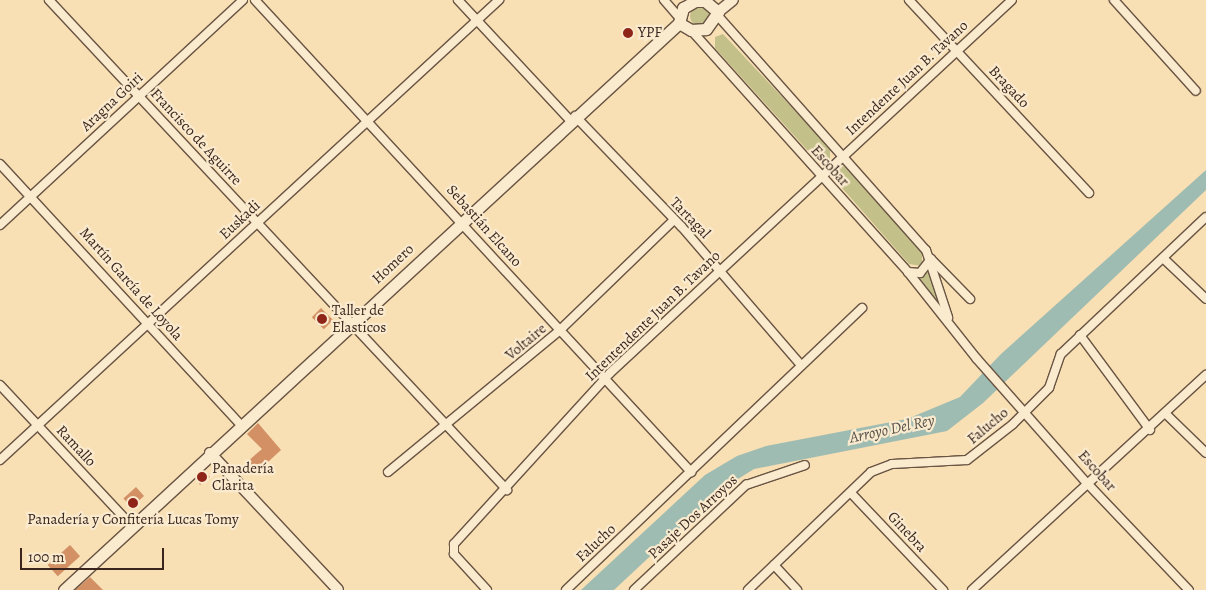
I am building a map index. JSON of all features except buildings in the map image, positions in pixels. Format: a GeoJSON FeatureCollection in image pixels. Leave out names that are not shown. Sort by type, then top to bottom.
{"type":"FeatureCollection","features":[{"type":"Feature","properties":{"kind":"main road"},"geometry":{"type":"LineString","coordinates":[[704,1],[718,14],[706,29],[691,30],[678,20],[689,4],[704,1]]}},
{"type":"Feature","properties":{"kind":"main road","name":"Homero"},"geometry":{"type":"LineString","coordinates":[[64,590],[240,424],[678,20]]}},
{"type":"Feature","properties":{"kind":"street","name":"Francisco de Aguirre"},"geometry":{"type":"LineString","coordinates":[[49,0],[506,490]]}},
{"type":"Feature","properties":{"kind":"street","name":"Aragna Goiri"},"geometry":{"type":"LineString","coordinates":[[0,225],[243,0]]}},
{"type":"Feature","properties":{"kind":"street","name":"Sebastián Elcano"},"geometry":{"type":"LineString","coordinates":[[255,0],[691,472]]}},
{"type":"Feature","properties":{"kind":"street","name":"Tartagal"},"geometry":{"type":"LineString","coordinates":[[458,0],[713,262],[716,271],[801,365]]}},
{"type":"Feature","properties":{"kind":"street","name":"Euskadi"},"geometry":{"type":"LineString","coordinates":[[0,460],[499,0]]}},
{"type":"Feature","properties":{"kind":"street"},"geometry":{"type":"LineString","coordinates":[[664,0],[678,20]]}},
{"type":"Feature","properties":{"kind":"street"},"geometry":{"type":"LineString","coordinates":[[718,14],[733,0]]}},
{"type":"Feature","properties":{"kind":"street","name":"Bragado"},"geometry":{"type":"LineString","coordinates":[[909,0],[1089,193]]}},
{"type":"Feature","properties":{"kind":"street","name":"Intendente Juan B. Tavano"},"geometry":{"type":"LineString","coordinates":[[821,176],[845,156],[1012,0]]}},
{"type":"Feature","properties":{"kind":"street"},"geometry":{"type":"LineString","coordinates":[[1114,0],[1196,92]]}},
{"type":"Feature","properties":{"kind":"street","name":"Escobar"},"geometry":{"type":"LineString","coordinates":[[718,14],[845,156],[931,259],[970,299]]}},
{"type":"Feature","properties":{"kind":"street","name":"Escobar"},"geometry":{"type":"LineString","coordinates":[[691,30],[908,272],[981,362],[1026,411],[1086,482],[1188,590]]}},
{"type":"Feature","properties":{"kind":"street","name":"Martín García de Loyola"},"geometry":{"type":"LineString","coordinates":[[0,164],[240,424]]}},
{"type":"Feature","properties":{"kind":"street","name":"Intentendente Juan B. Tavano"},"geometry":{"type":"LineString","coordinates":[[487,590],[452,549],[604,380],[716,271],[821,176]]}},
{"type":"Feature","properties":{"kind":"street","name":"Falucho"},"geometry":{"type":"LineString","coordinates":[[748,590],[880,467],[967,460],[1045,394],[1061,354],[1206,217]]}},
{"type":"Feature","properties":{"kind":"street","name":"Voltaire"},"geometry":{"type":"LineString","coordinates":[[388,472],[560,330],[673,221]]}},
{"type":"Feature","properties":{"kind":"street"},"geometry":{"type":"LineString","coordinates":[[1163,258],[1206,299]]}},
{"type":"Feature","properties":{"kind":"street"},"geometry":{"type":"LineString","coordinates":[[908,272],[920,273],[931,259]]}},
{"type":"Feature","properties":{"kind":"street","name":"Escobar"},"geometry":{"type":"LineString","coordinates":[[931,259],[949,322]]}},
{"type":"Feature","properties":{"kind":"street","name":"Falucho"},"geometry":{"type":"LineString","coordinates":[[566,590],[784,387],[801,365],[862,308]]}},
{"type":"Feature","properties":{"kind":"street"},"geometry":{"type":"LineString","coordinates":[[1080,335],[1150,430]]}},
{"type":"Feature","properties":{"kind":"street"},"geometry":{"type":"LineString","coordinates":[[972,590],[1086,482],[1167,415],[1206,375]]}},
{"type":"Feature","properties":{"kind":"street","name":"Ramallo"},"geometry":{"type":"LineString","coordinates":[[0,385],[132,526]]}},
{"type":"Feature","properties":{"kind":"street"},"geometry":{"type":"LineString","coordinates":[[1167,415],[1206,453]]}},
{"type":"Feature","properties":{"kind":"street"},"geometry":{"type":"LineString","coordinates":[[210,452],[338,590]]}},
{"type":"Feature","properties":{"kind":"street","name":"Pasaje Dos Arroyos"},"geometry":{"type":"LineString","coordinates":[[634,590],[746,486],[805,465]]}},
{"type":"Feature","properties":{"kind":"street","name":"Ginebra"},"geometry":{"type":"LineString","coordinates":[[852,492],[943,590]]}},
{"type":"Feature","properties":{"kind":"street"},"geometry":{"type":"LineString","coordinates":[[774,565],[797,590]]}},
{"type":"Feature","properties":{"kind":"shaded area"},"geometry":{"type":"Polygon","coordinates":[[[700,6],[707,9],[710,16],[707,23],[700,26],[693,23],[690,16],[693,9],[700,6]]]}},
{"type":"Feature","properties":{"kind":"shaded area"},"geometry":{"type":"Polygon","coordinates":[[[723,34],[830,148],[830,161],[818,162],[715,48],[715,37],[723,34]]]}},
{"type":"Feature","properties":{"kind":"shaded area"},"geometry":{"type":"Polygon","coordinates":[[[844,166],[922,252],[922,266],[909,264],[835,180],[836,169],[844,166]]]}},
{"type":"Feature","properties":{"kind":"shaded area"},"geometry":{"type":"Polygon","coordinates":[[[930,269],[937,298],[942,309],[914,275],[930,269]]]}},
{"type":"Feature","properties":{"kind":"water","name":"Arroyo Del Rey"},"geometry":{"type":"Polygon","coordinates":[[[1206,170],[1206,190],[983,403],[947,431],[754,469],[722,489],[614,590],[581,590],[705,475],[737,456],[766,446],[907,419],[960,397],[1001,354],[1206,170]]]}},
{"type":"Feature","properties":{"kind":"place","name":"YPF"},"geometry":{"type":"Point","coordinates":[628,33]}},
{"type":"Feature","properties":{"kind":"place","name":"Taller de Elasticos"},"geometry":{"type":"Point","coordinates":[322,319]}},
{"type":"Feature","properties":{"kind":"place","name":"Panadería Clarita"},"geometry":{"type":"Point","coordinates":[202,477]}},
{"type":"Feature","properties":{"kind":"place","name":"Panadería y Confitería Lucas Tomy"},"geometry":{"type":"Point","coordinates":[133,503]}}]}
